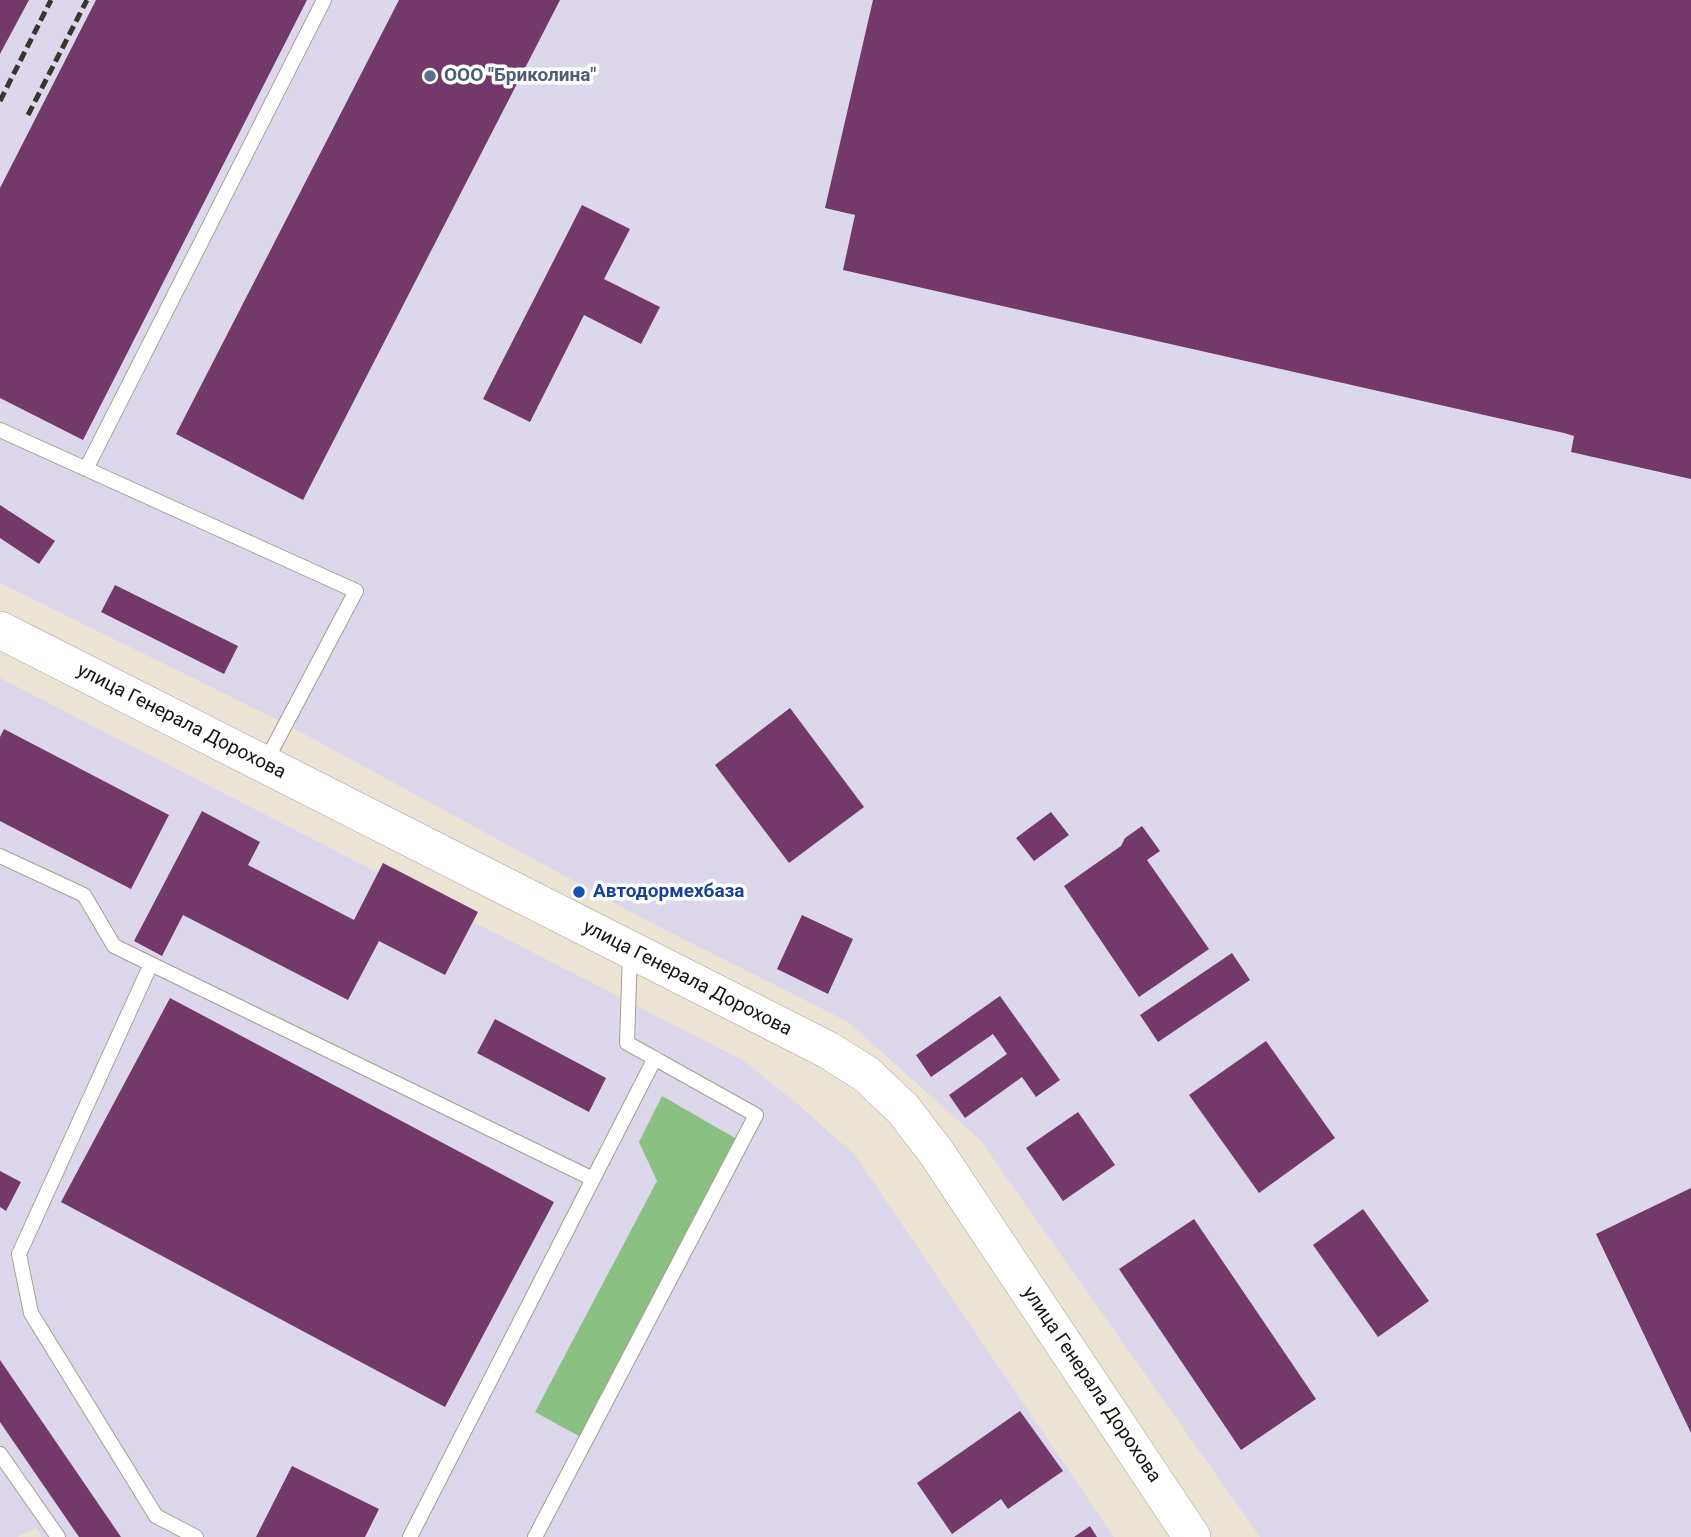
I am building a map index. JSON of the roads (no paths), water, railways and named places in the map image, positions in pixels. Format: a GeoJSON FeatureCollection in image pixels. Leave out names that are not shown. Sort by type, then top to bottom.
{"type":"FeatureCollection","features":[{"type":"Feature","properties":{"kind":"street","name":"улица Генерала Дорохова"},"geometry":{"type":"LineString","coordinates":[[0,630],[828,1050],[866,1074],[902,1109],[936,1152],[1192,1537]]}},
{"type":"Feature","properties":{"kind":"lane"},"geometry":{"type":"LineString","coordinates":[[86,469],[324,0]]}},
{"type":"Feature","properties":{"kind":"lane"},"geometry":{"type":"LineString","coordinates":[[0,430],[356,591],[264,764]]}},
{"type":"Feature","properties":{"kind":"lane"},"geometry":{"type":"LineString","coordinates":[[0,856],[84,895],[114,946],[593,1179]]}},
{"type":"Feature","properties":{"kind":"lane"},"geometry":{"type":"LineString","coordinates":[[535,1537],[756,1115],[627,1043],[630,951]]}},
{"type":"Feature","properties":{"kind":"lane"},"geometry":{"type":"LineString","coordinates":[[151,964],[19,1254],[31,1313],[156,1516],[196,1537]]}},
{"type":"Feature","properties":{"kind":"lane"},"geometry":{"type":"LineString","coordinates":[[410,1537],[655,1058]]}},
{"type":"Feature","properties":{"kind":"lane"},"geometry":{"type":"LineString","coordinates":[[0,1454],[58,1537]]}},
{"type":"Feature","properties":{"kind":"railway"},"geometry":{"type":"LineString","coordinates":[[0,101],[51,0]]}},
{"type":"Feature","properties":{"kind":"railway"},"geometry":{"type":"LineString","coordinates":[[28,115],[87,0]]}},
{"type":"Feature","properties":{"kind":"place","name":"ООО \"Бриколина\""},"geometry":{"type":"Point","coordinates":[430,76]}},
{"type":"Feature","properties":{"kind":"place","name":"Автодормехбаза"},"geometry":{"type":"Point","coordinates":[579,892]}}]}
